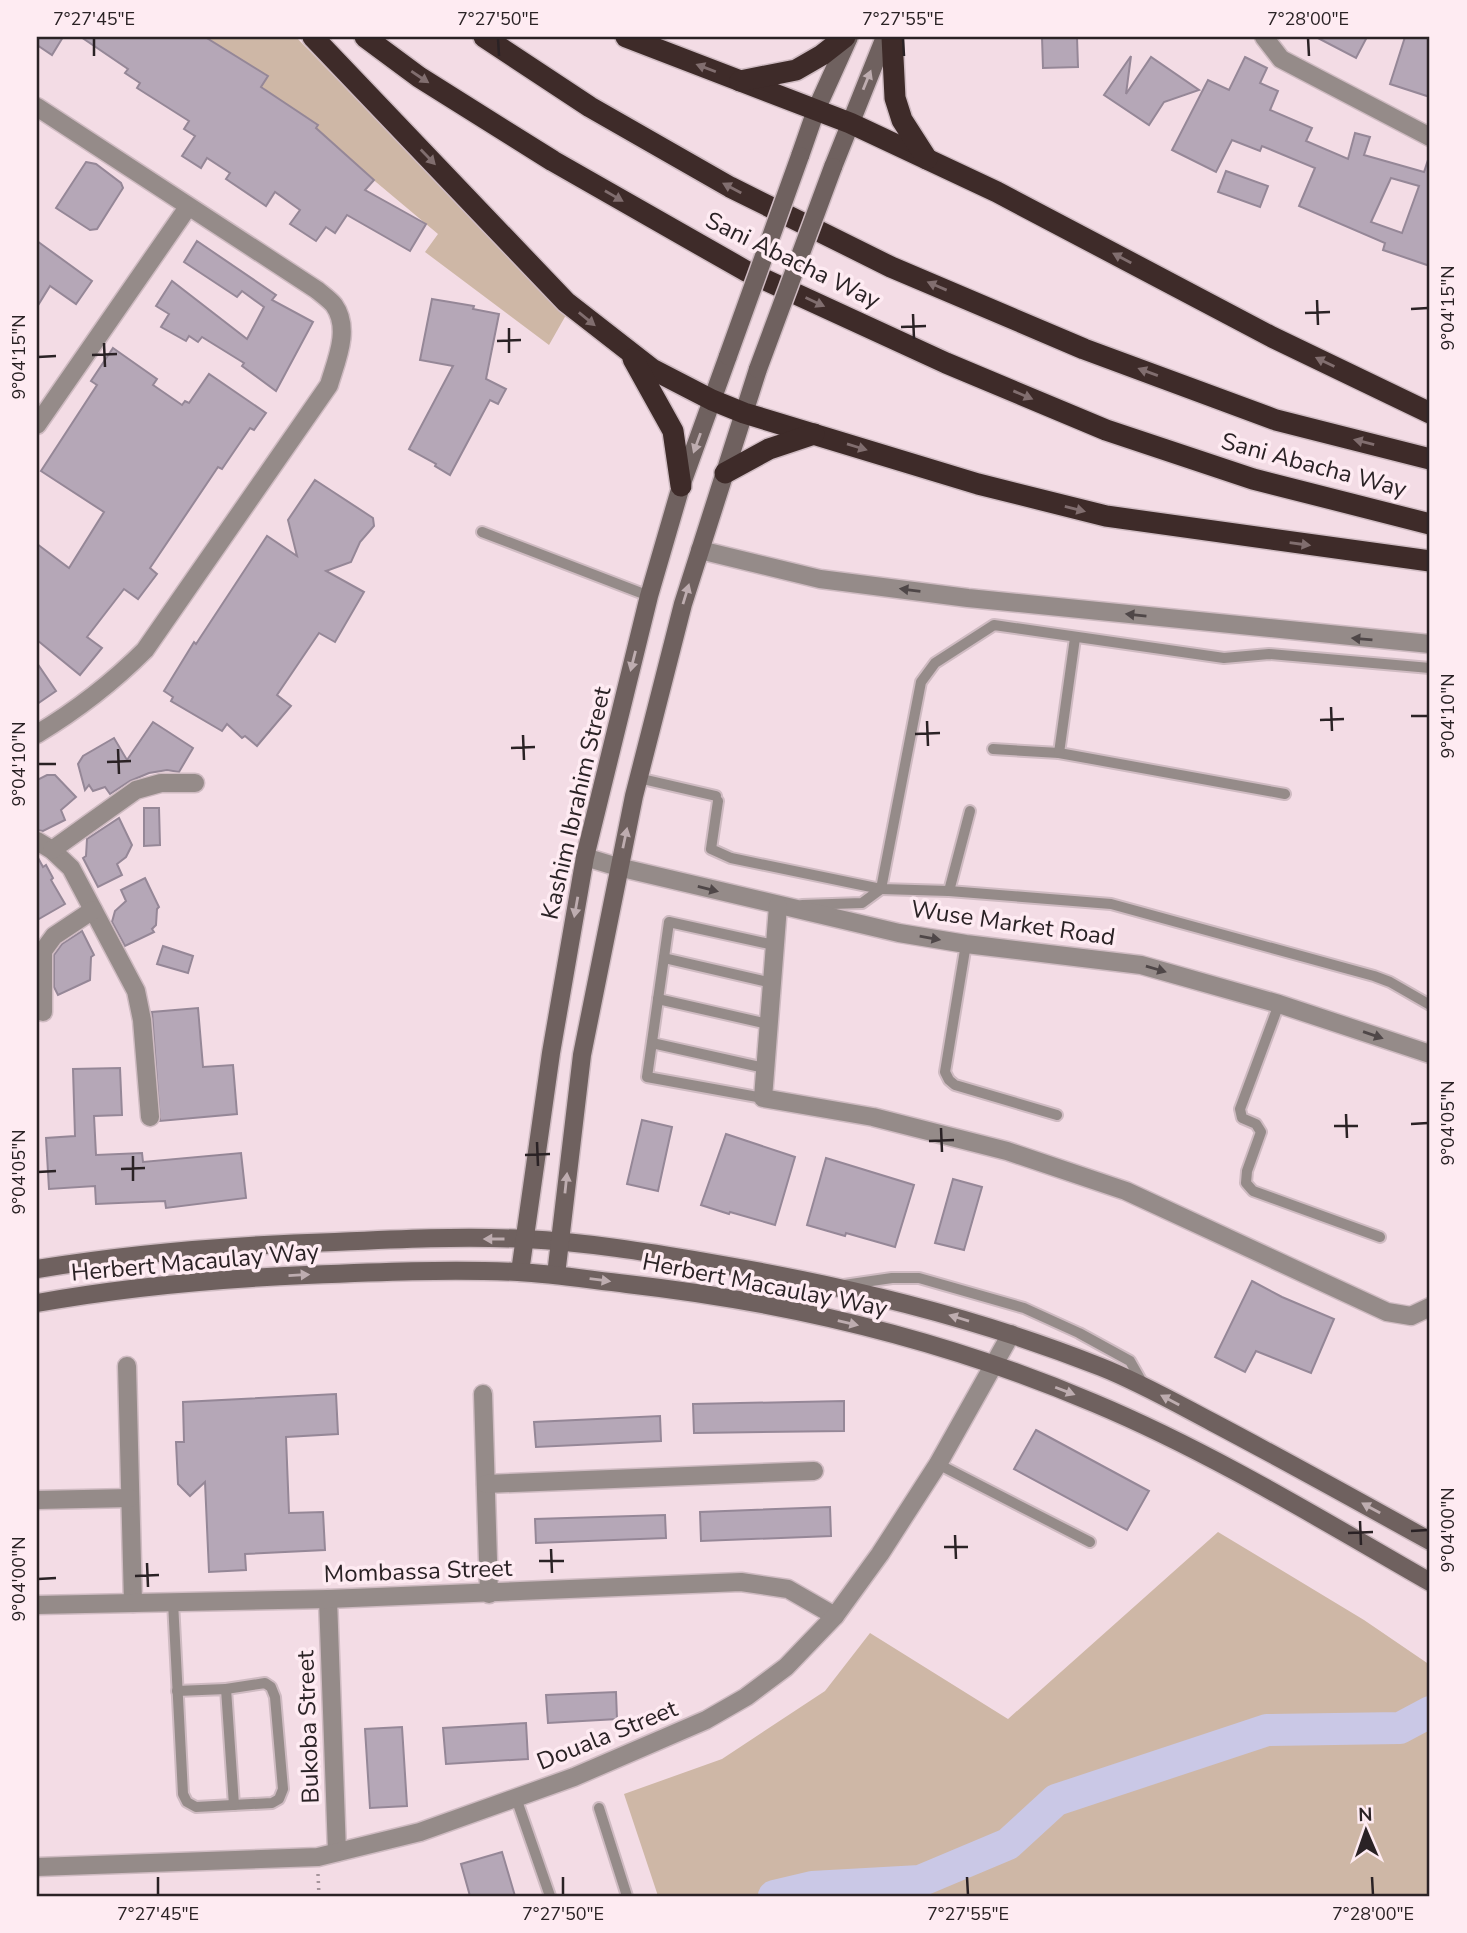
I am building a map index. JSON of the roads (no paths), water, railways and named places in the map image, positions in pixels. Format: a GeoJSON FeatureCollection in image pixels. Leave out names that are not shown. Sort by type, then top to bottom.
{"type":"FeatureCollection","features":[{"type":"Feature","properties":{"kind":"highway"},"geometry":{"type":"LineString","coordinates":[[313,37],[566,302],[652,369],[712,400],[744,413],[978,484],[1106,516],[1430,561]]}},
{"type":"Feature","properties":{"kind":"highway","name":"Sani Abacha Way"},"geometry":{"type":"LineString","coordinates":[[365,37],[419,77],[552,161],[746,271],[934,357],[1131,438],[1253,479],[1430,524]]}},
{"type":"Feature","properties":{"kind":"highway","name":"Sani Abacha Way"},"geometry":{"type":"LineString","coordinates":[[484,37],[590,107],[730,187],[891,267],[1084,349],[1276,420],[1430,459]]}},
{"type":"Feature","properties":{"kind":"highway"},"geometry":{"type":"LineString","coordinates":[[626,37],[850,123],[927,159],[997,192],[1272,337],[1430,413]]}},
{"type":"Feature","properties":{"kind":"highway"},"geometry":{"type":"LineString","coordinates":[[740,81],[796,70],[847,37]]}},
{"type":"Feature","properties":{"kind":"highway"},"geometry":{"type":"LineString","coordinates":[[892,37],[895,99],[902,120],[927,159]]}},
{"type":"Feature","properties":{"kind":"highway"},"geometry":{"type":"LineString","coordinates":[[630,354],[673,432],[681,486]]}},
{"type":"Feature","properties":{"kind":"highway"},"geometry":{"type":"LineString","coordinates":[[725,473],[769,449],[814,434]]}},
{"type":"Feature","properties":{"kind":"main road","name":"Kashim Ibrahim Street"},"geometry":{"type":"LineString","coordinates":[[520,1272],[551,1053],[585,857],[649,596],[681,486],[727,356],[816,110],[847,37]]}},
{"type":"Feature","properties":{"kind":"main road"},"geometry":{"type":"LineString","coordinates":[[556,1275],[582,1055],[618,867],[682,604],[758,369],[833,167],[885,37]]}},
{"type":"Feature","properties":{"kind":"main road","name":"Herbert Macaulay Way"},"geometry":{"type":"LineString","coordinates":[[37,1269],[102,1258],[264,1244],[392,1239],[525,1239],[668,1256],[800,1278],[916,1305],[1011,1334],[1103,1368],[1293,1464],[1430,1541]]}},
{"type":"Feature","properties":{"kind":"main road","name":"Herbert Macaulay Way"},"geometry":{"type":"LineString","coordinates":[[37,1303],[107,1290],[268,1276],[393,1271],[520,1272],[682,1290],[799,1312],[907,1337],[995,1364],[1095,1403],[1186,1445],[1274,1492],[1430,1582]]}},
{"type":"Feature","properties":{"kind":"street"},"geometry":{"type":"LineString","coordinates":[[1264,37],[1281,60],[1430,137]]}},
{"type":"Feature","properties":{"kind":"street"},"geometry":{"type":"LineString","coordinates":[[37,107],[317,290],[334,305],[341,320],[340,348],[329,385],[145,650],[108,685],[37,734]]}},
{"type":"Feature","properties":{"kind":"street"},"geometry":{"type":"LineString","coordinates":[[37,425],[188,207]]}},
{"type":"Feature","properties":{"kind":"street"},"geometry":{"type":"LineString","coordinates":[[700,550],[820,579],[982,599],[1430,644]]}},
{"type":"Feature","properties":{"kind":"street"},"geometry":{"type":"LineString","coordinates":[[150,1117],[142,1020],[136,991],[71,868],[44,846],[136,790],[161,783],[195,783]]}},
{"type":"Feature","properties":{"kind":"street","name":"Wuse Market Road"},"geometry":{"type":"LineString","coordinates":[[585,857],[778,906],[899,933],[966,944],[1141,965],[1279,1004],[1430,1054]]}},
{"type":"Feature","properties":{"kind":"street"},"geometry":{"type":"LineString","coordinates":[[778,906],[763,1098],[873,1117],[1007,1151],[1126,1191],[1387,1312],[1411,1316],[1430,1307]]}},
{"type":"Feature","properties":{"kind":"street"},"geometry":{"type":"LineString","coordinates":[[43,1012],[43,951],[54,936],[93,910]]}},
{"type":"Feature","properties":{"kind":"street","name":"Douala Street"},"geometry":{"type":"LineString","coordinates":[[37,1867],[318,1857],[420,1832],[574,1777],[706,1720],[746,1697],[786,1667],[835,1616],[880,1555],[938,1464],[1011,1334]]}},
{"type":"Feature","properties":{"kind":"street"},"geometry":{"type":"LineString","coordinates":[[127,1366],[133,1603]]}},
{"type":"Feature","properties":{"kind":"street"},"geometry":{"type":"LineString","coordinates":[[483,1394],[489,1594]]}},
{"type":"Feature","properties":{"kind":"street"},"geometry":{"type":"LineString","coordinates":[[486,1483],[814,1471]]}},
{"type":"Feature","properties":{"kind":"street"},"geometry":{"type":"LineString","coordinates":[[37,1500],[130,1498]]}},
{"type":"Feature","properties":{"kind":"street","name":"Mombassa Street"},"geometry":{"type":"LineString","coordinates":[[37,1605],[489,1594],[741,1582],[788,1589],[835,1616]]}},
{"type":"Feature","properties":{"kind":"street","name":"Bukoba Street"},"geometry":{"type":"LineString","coordinates":[[328,1599],[337,1852]]}},
{"type":"Feature","properties":{"kind":"lane"},"geometry":{"type":"LineString","coordinates":[[482,532],[649,596]]}},
{"type":"Feature","properties":{"kind":"lane"},"geometry":{"type":"LineString","coordinates":[[778,906],[862,903],[881,889],[921,682],[935,663],[994,625],[1224,658],[1269,654],[1430,668]]}},
{"type":"Feature","properties":{"kind":"lane"},"geometry":{"type":"LineString","coordinates":[[1059,753],[1075,638]]}},
{"type":"Feature","properties":{"kind":"lane"},"geometry":{"type":"LineString","coordinates":[[993,749],[1059,753],[1285,794]]}},
{"type":"Feature","properties":{"kind":"lane"},"geometry":{"type":"LineString","coordinates":[[638,778],[717,799],[711,849],[731,858],[881,889],[1086,901],[1136,910],[1374,976],[1430,1005]]}},
{"type":"Feature","properties":{"kind":"lane"},"geometry":{"type":"LineString","coordinates":[[949,891],[970,811]]}},
{"type":"Feature","properties":{"kind":"lane"},"geometry":{"type":"LineString","coordinates":[[763,1098],[648,1077],[669,922],[774,945]]}},
{"type":"Feature","properties":{"kind":"lane"},"geometry":{"type":"LineString","coordinates":[[966,944],[945,1072],[949,1080],[955,1085],[1057,1115]]}},
{"type":"Feature","properties":{"kind":"lane"},"geometry":{"type":"LineString","coordinates":[[664,958],[772,983]]}},
{"type":"Feature","properties":{"kind":"lane"},"geometry":{"type":"LineString","coordinates":[[659,999],[768,1024]]}},
{"type":"Feature","properties":{"kind":"lane"},"geometry":{"type":"LineString","coordinates":[[1279,1004],[1240,1109],[1242,1118],[1256,1124],[1261,1132],[1247,1171],[1246,1183],[1253,1191],[1380,1237]]}},
{"type":"Feature","properties":{"kind":"lane"},"geometry":{"type":"LineString","coordinates":[[652,1043],[765,1068]]}},
{"type":"Feature","properties":{"kind":"lane"},"geometry":{"type":"LineString","coordinates":[[834,1286],[891,1278],[919,1278],[1024,1308],[1079,1333],[1130,1361],[1145,1387]]}},
{"type":"Feature","properties":{"kind":"lane"},"geometry":{"type":"LineString","coordinates":[[938,1464],[1090,1542]]}},
{"type":"Feature","properties":{"kind":"lane"},"geometry":{"type":"LineString","coordinates":[[173,1602],[177,1691],[183,1794],[187,1802],[196,1807],[272,1803],[279,1799],[283,1788],[275,1697],[271,1687],[265,1683],[226,1689],[177,1691]]}},
{"type":"Feature","properties":{"kind":"lane"},"geometry":{"type":"LineString","coordinates":[[226,1689],[234,1805]]}},
{"type":"Feature","properties":{"kind":"lane"},"geometry":{"type":"LineString","coordinates":[[516,1798],[550,1896]]}},
{"type":"Feature","properties":{"kind":"lane"},"geometry":{"type":"LineString","coordinates":[[599,1808],[627,1896]]}},
{"type":"Feature","properties":{"kind":"waterway"},"geometry":{"type":"LineString","coordinates":[[774,1896],[812,1887],[920,1881],[1008,1844],[1056,1800],[1267,1730],[1400,1728],[1430,1712]]}}]}
